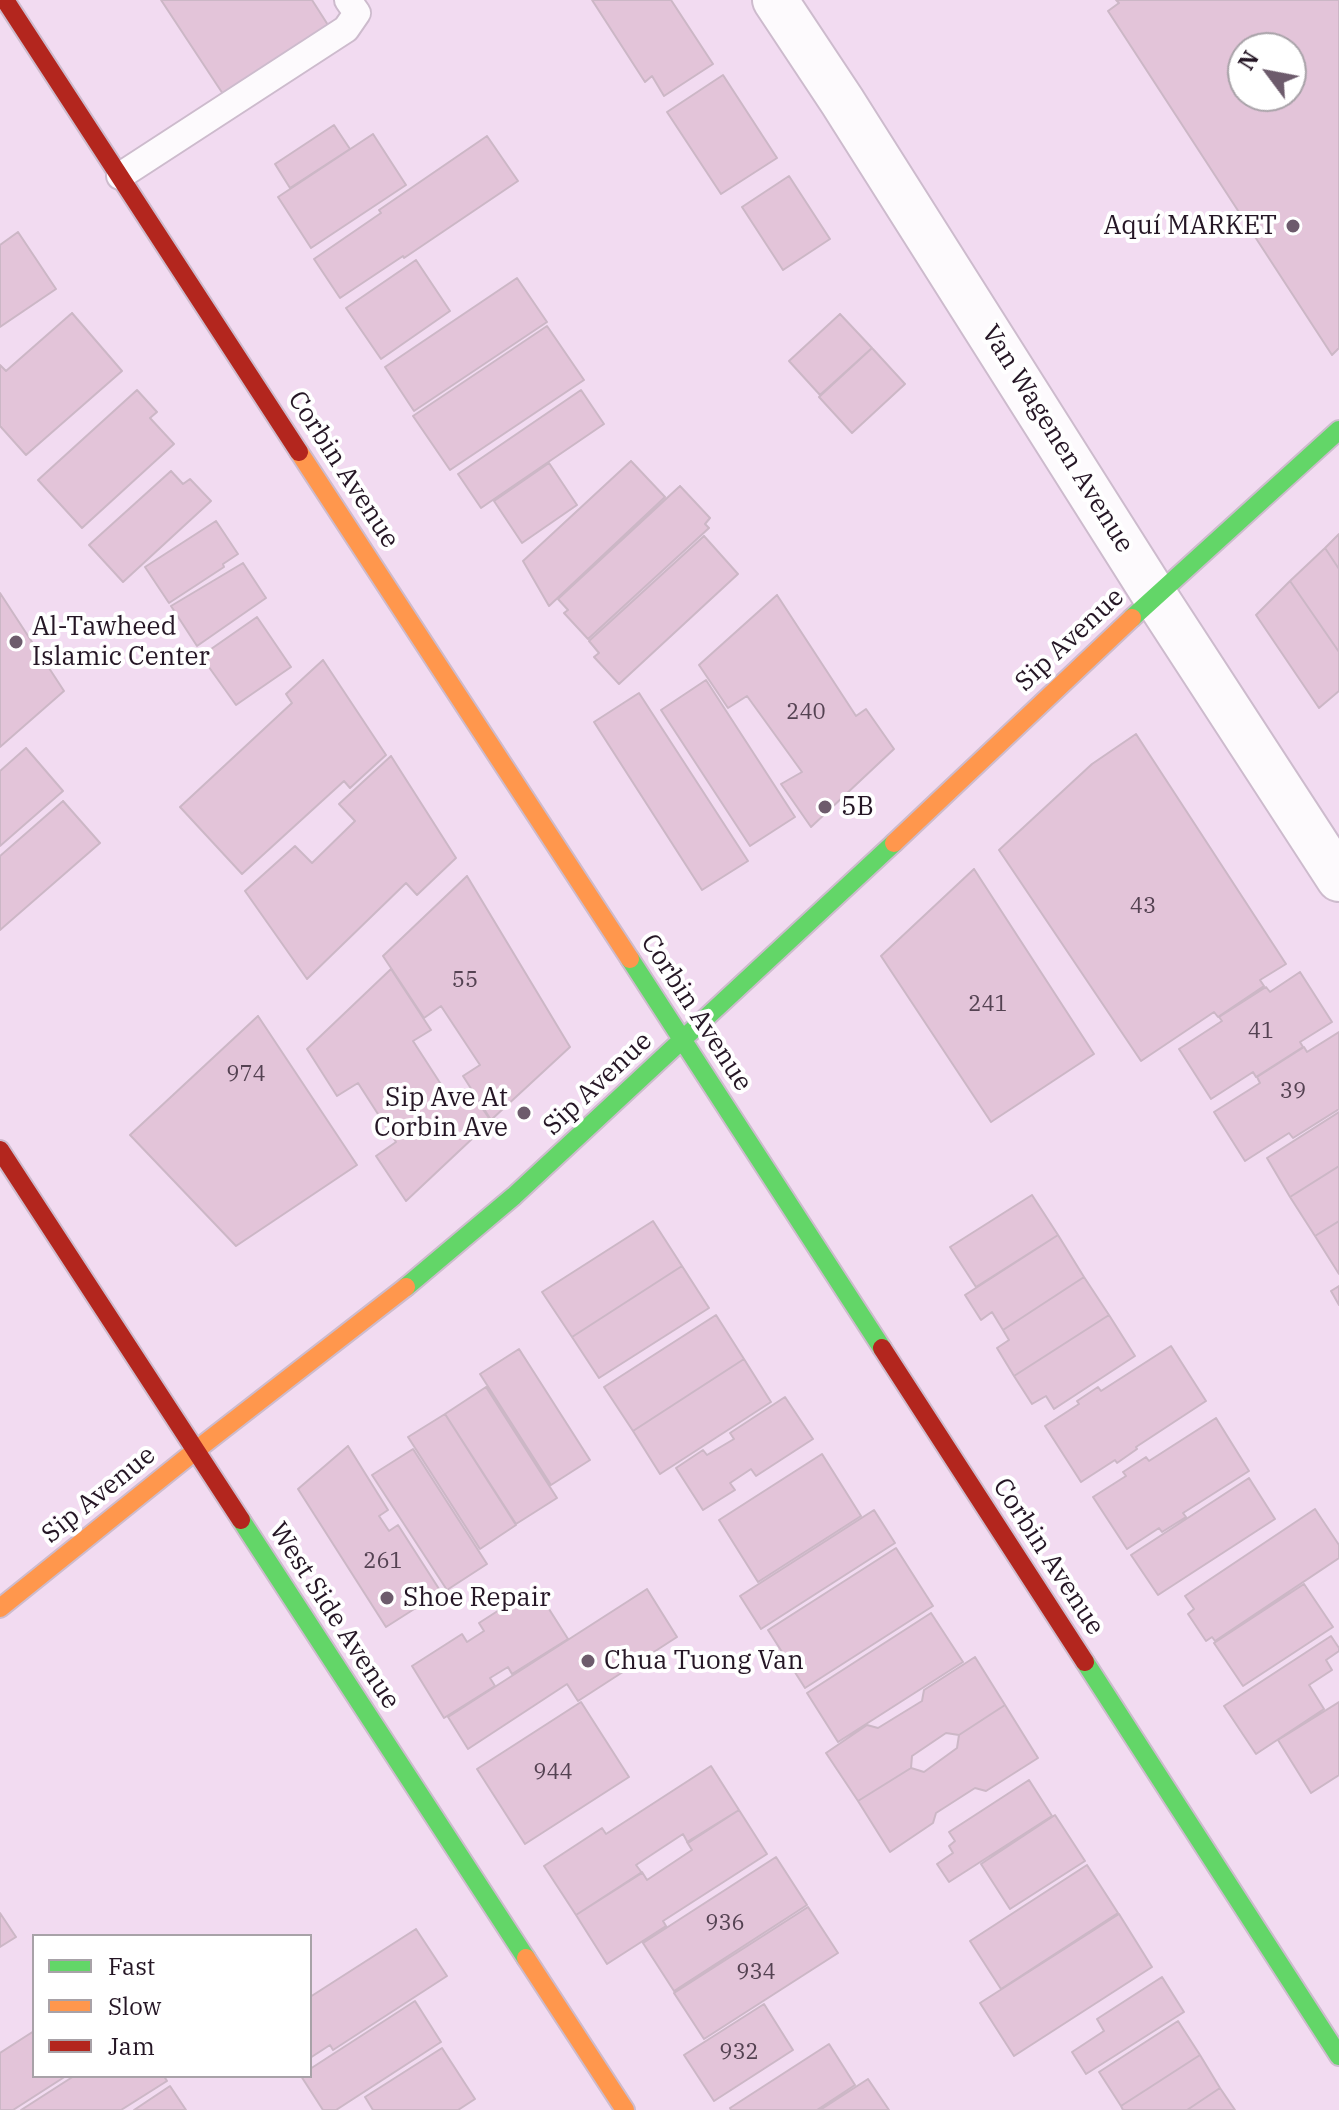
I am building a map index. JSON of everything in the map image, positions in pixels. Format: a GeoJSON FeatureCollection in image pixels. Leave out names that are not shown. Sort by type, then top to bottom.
{"type":"FeatureCollection","features":[{"type":"Feature","properties":{"kind":"street","name":"Corbin Avenue"},"geometry":{"type":"LineString","coordinates":[[5,0],[1339,2056]]}},
{"type":"Feature","properties":{"kind":"street","name":"Van Wagenen Avenue"},"geometry":{"type":"LineString","coordinates":[[775,0],[851,114],[1155,596],[1339,879]]}},
{"type":"Feature","properties":{"kind":"street","name":"Sip Avenue"},"geometry":{"type":"LineString","coordinates":[[0,1608],[449,1252],[683,1041],[1155,596],[1339,430]]}},
{"type":"Feature","properties":{"kind":"street","name":"West Side Avenue"},"geometry":{"type":"LineString","coordinates":[[0,1150],[625,2110]]}},
{"type":"Feature","properties":{"kind":"lane"},"geometry":{"type":"LineString","coordinates":[[120,176],[346,29],[357,13],[348,0]]}},
{"type":"Feature","properties":{"kind":"building"},"geometry":{"type":"Polygon","coordinates":[[[161,0],[312,0],[328,25],[223,94],[161,0]]]}},
{"type":"Feature","properties":{"kind":"building"},"geometry":{"type":"Polygon","coordinates":[[[592,0],[671,0],[713,64],[664,96],[652,76],[645,82],[592,0]]]}},
{"type":"Feature","properties":{"kind":"building","name":"Aquí MARKET"},"geometry":{"type":"Polygon","coordinates":[[[1116,0],[1339,0],[1339,348],[1332,355],[1108,11],[1119,3],[1116,0]]]}},
{"type":"Feature","properties":{"kind":"building"},"geometry":{"type":"Polygon","coordinates":[[[723,75],[777,158],[721,194],[667,112],[723,75]]]}},
{"type":"Feature","properties":{"kind":"building"},"geometry":{"type":"Polygon","coordinates":[[[334,125],[350,149],[290,188],[275,164],[334,125]]]}},
{"type":"Feature","properties":{"kind":"building"},"geometry":{"type":"Polygon","coordinates":[[[373,134],[406,185],[311,248],[278,197],[373,134]]]}},
{"type":"Feature","properties":{"kind":"building"},"geometry":{"type":"Polygon","coordinates":[[[487,136],[518,181],[340,298],[314,259],[487,136]]]}},
{"type":"Feature","properties":{"kind":"building"},"geometry":{"type":"Polygon","coordinates":[[[789,176],[830,239],[783,270],[742,207],[789,176]]]}},
{"type":"Feature","properties":{"kind":"building"},"geometry":{"type":"Polygon","coordinates":[[[18,232],[56,289],[0,327],[0,245],[18,232]]]}},
{"type":"Feature","properties":{"kind":"building"},"geometry":{"type":"Polygon","coordinates":[[[416,260],[450,311],[381,359],[346,308],[416,260]]]}},
{"type":"Feature","properties":{"kind":"building"},"geometry":{"type":"Polygon","coordinates":[[[517,278],[547,322],[414,411],[385,367],[517,278]]]}},
{"type":"Feature","properties":{"kind":"building"},"geometry":{"type":"Polygon","coordinates":[[[72,313],[122,371],[26,455],[0,426],[0,365],[6,371],[72,313]]]}},
{"type":"Feature","properties":{"kind":"building"},"geometry":{"type":"Polygon","coordinates":[[[840,314],[872,348],[820,395],[789,361],[840,314]]]}},
{"type":"Feature","properties":{"kind":"building"},"geometry":{"type":"Polygon","coordinates":[[[547,326],[584,380],[450,470],[413,416],[547,326]]]}},
{"type":"Feature","properties":{"kind":"building"},"geometry":{"type":"Polygon","coordinates":[[[872,348],[905,384],[852,433],[819,397],[872,348]]]}},
{"type":"Feature","properties":{"kind":"building"},"geometry":{"type":"Polygon","coordinates":[[[137,390],[157,412],[150,418],[174,444],[82,528],[38,480],[137,390]]]}},
{"type":"Feature","properties":{"kind":"building"},"geometry":{"type":"Polygon","coordinates":[[[581,390],[604,424],[481,508],[458,474],[581,390]]]}},
{"type":"Feature","properties":{"kind":"building"},"geometry":{"type":"Polygon","coordinates":[[[631,461],[665,497],[549,606],[523,561],[631,461]]]}},
{"type":"Feature","properties":{"kind":"building"},"geometry":{"type":"Polygon","coordinates":[[[549,463],[577,505],[522,543],[494,501],[549,463]]]}},
{"type":"Feature","properties":{"kind":"building"},"geometry":{"type":"Polygon","coordinates":[[[171,471],[183,484],[190,479],[211,501],[123,582],[89,545],[171,471]]]}},
{"type":"Feature","properties":{"kind":"building"},"geometry":{"type":"Polygon","coordinates":[[[680,486],[710,518],[705,524],[709,528],[588,639],[564,613],[568,610],[558,599],[680,486]]]}},
{"type":"Feature","properties":{"kind":"building"},"geometry":{"type":"Polygon","coordinates":[[[216,521],[238,554],[223,564],[224,567],[169,603],[145,567],[216,521]]]}},
{"type":"Feature","properties":{"kind":"building"},"geometry":{"type":"Polygon","coordinates":[[[1339,534],[1339,569],[1325,548],[1339,534]]]}},
{"type":"Feature","properties":{"kind":"building"},"geometry":{"type":"Polygon","coordinates":[[[704,536],[738,574],[619,684],[594,657],[599,653],[589,641],[704,536]]]}},
{"type":"Feature","properties":{"kind":"building"},"geometry":{"type":"Polygon","coordinates":[[[1325,548],[1339,569],[1339,652],[1290,581],[1325,548]]]}},
{"type":"Feature","properties":{"kind":"building"},"geometry":{"type":"Polygon","coordinates":[[[243,563],[266,598],[197,646],[171,606],[243,563]]]}},
{"type":"Feature","properties":{"kind":"building"},"geometry":{"type":"Polygon","coordinates":[[[1290,581],[1339,652],[1339,691],[1319,708],[1256,615],[1290,581]]]}},
{"type":"Feature","properties":{"kind":"building","name":"Al-Tawheed Islamic Center"},"geometry":{"type":"Polygon","coordinates":[[[0,593],[64,691],[0,747],[0,593]]]}},
{"type":"Feature","properties":{"kind":"building"},"geometry":{"type":"Polygon","coordinates":[[[777,595],[856,716],[866,709],[894,749],[811,827],[781,784],[802,772],[747,696],[728,708],[699,665],[777,595]]]}},
{"type":"Feature","properties":{"kind":"building"},"geometry":{"type":"Polygon","coordinates":[[[257,617],[291,667],[236,705],[201,656],[257,617]]]}},
{"type":"Feature","properties":{"kind":"building"},"geometry":{"type":"Polygon","coordinates":[[[323,660],[386,755],[350,788],[344,781],[242,874],[180,807],[292,703],[286,694],[323,660]]]}},
{"type":"Feature","properties":{"kind":"building"},"geometry":{"type":"Polygon","coordinates":[[[706,680],[795,817],[750,846],[661,710],[706,680]]]}},
{"type":"Feature","properties":{"kind":"building"},"geometry":{"type":"Polygon","coordinates":[[[639,693],[748,861],[702,890],[594,722],[639,693]]]}},
{"type":"Feature","properties":{"kind":"building"},"geometry":{"type":"Polygon","coordinates":[[[1136,734],[1286,964],[1260,980],[1264,986],[1218,1017],[1214,1012],[1141,1061],[999,850],[1092,764],[1136,734]]]}},
{"type":"Feature","properties":{"kind":"building"},"geometry":{"type":"Polygon","coordinates":[[[26,748],[63,791],[0,846],[0,771],[26,748]]]}},
{"type":"Feature","properties":{"kind":"building"},"geometry":{"type":"Polygon","coordinates":[[[391,756],[456,858],[417,895],[406,883],[307,979],[245,891],[295,846],[312,863],[355,821],[339,804],[391,756]]]}},
{"type":"Feature","properties":{"kind":"building"},"geometry":{"type":"Polygon","coordinates":[[[63,801],[100,843],[0,930],[0,856],[63,801]]]}},
{"type":"Feature","properties":{"kind":"building"},"geometry":{"type":"Polygon","coordinates":[[[974,869],[1094,1054],[991,1122],[881,956],[974,869]]]}},
{"type":"Feature","properties":{"kind":"building"},"geometry":{"type":"Polygon","coordinates":[[[467,876],[570,1047],[491,1120],[463,1076],[480,1065],[441,1006],[424,1018],[383,956],[467,876]]]}},
{"type":"Feature","properties":{"kind":"building"},"geometry":{"type":"Polygon","coordinates":[[[391,969],[431,1030],[413,1041],[453,1103],[471,1092],[491,1121],[406,1201],[376,1156],[396,1142],[358,1083],[337,1096],[307,1049],[391,969]]]}},
{"type":"Feature","properties":{"kind":"building"},"geometry":{"type":"Polygon","coordinates":[[[1300,972],[1332,1022],[1300,1042],[1303,1047],[1256,1077],[1253,1072],[1211,1099],[1179,1049],[1222,1021],[1219,1017],[1266,987],[1270,992],[1300,972]]]}},
{"type":"Feature","properties":{"kind":"building"},"geometry":{"type":"Polygon","coordinates":[[[258,1016],[357,1165],[236,1246],[130,1135],[258,1016]]]}},
{"type":"Feature","properties":{"kind":"building"},"geometry":{"type":"Polygon","coordinates":[[[1339,1032],[1339,1109],[1293,1138],[1289,1133],[1245,1161],[1214,1112],[1260,1083],[1257,1077],[1304,1047],[1307,1052],[1339,1032]]]}},
{"type":"Feature","properties":{"kind":"building"},"geometry":{"type":"Polygon","coordinates":[[[1339,1112],[1339,1166],[1290,1197],[1267,1158],[1339,1112]]]}},
{"type":"Feature","properties":{"kind":"building"},"geometry":{"type":"Polygon","coordinates":[[[1339,1166],[1339,1221],[1315,1236],[1290,1197],[1339,1166]]]}},
{"type":"Feature","properties":{"kind":"building"},"geometry":{"type":"Polygon","coordinates":[[[1032,1195],[1058,1235],[976,1287],[950,1247],[1032,1195]]]}},
{"type":"Feature","properties":{"kind":"building"},"geometry":{"type":"Polygon","coordinates":[[[653,1221],[682,1266],[572,1337],[542,1292],[653,1221]]]}},
{"type":"Feature","properties":{"kind":"building"},"geometry":{"type":"Polygon","coordinates":[[[1339,1221],[1339,1274],[1315,1236],[1339,1221]]]}},
{"type":"Feature","properties":{"kind":"building"},"geometry":{"type":"Polygon","coordinates":[[[1058,1235],[1084,1277],[1003,1330],[992,1312],[981,1320],[965,1295],[1058,1235]]]}},
{"type":"Feature","properties":{"kind":"building"},"geometry":{"type":"Polygon","coordinates":[[[682,1266],[709,1308],[599,1378],[572,1337],[682,1266]]]}},
{"type":"Feature","properties":{"kind":"building"},"geometry":{"type":"Polygon","coordinates":[[[1084,1277],[1109,1315],[1014,1376],[997,1348],[1009,1340],[1003,1330],[1084,1277]]]}},
{"type":"Feature","properties":{"kind":"building"},"geometry":{"type":"Polygon","coordinates":[[[1339,1286],[1339,1305],[1331,1291],[1339,1286]]]}},
{"type":"Feature","properties":{"kind":"building"},"geometry":{"type":"Polygon","coordinates":[[[716,1315],[744,1359],[633,1431],[604,1387],[716,1315]]]}},
{"type":"Feature","properties":{"kind":"building"},"geometry":{"type":"Polygon","coordinates":[[[1109,1315],[1135,1356],[1054,1409],[1046,1396],[1032,1404],[1014,1376],[1109,1315]]]}},
{"type":"Feature","properties":{"kind":"building"},"geometry":{"type":"Polygon","coordinates":[[[1171,1346],[1206,1401],[1117,1463],[1115,1460],[1081,1482],[1045,1426],[1079,1404],[1077,1401],[1098,1387],[1101,1391],[1171,1346]]]}},
{"type":"Feature","properties":{"kind":"building"},"geometry":{"type":"Polygon","coordinates":[[[519,1349],[590,1460],[551,1485],[480,1374],[519,1349]]]}},
{"type":"Feature","properties":{"kind":"building"},"geometry":{"type":"Polygon","coordinates":[[[744,1359],[771,1402],[660,1474],[633,1431],[744,1359]]]}},
{"type":"Feature","properties":{"kind":"building"},"geometry":{"type":"Polygon","coordinates":[[[486,1387],[557,1498],[516,1524],[445,1414],[486,1387]]]}},
{"type":"Feature","properties":{"kind":"building"},"geometry":{"type":"Polygon","coordinates":[[[785,1397],[813,1439],[756,1476],[751,1469],[730,1483],[735,1490],[703,1510],[676,1468],[703,1450],[707,1455],[734,1439],[730,1433],[785,1397]]]}},
{"type":"Feature","properties":{"kind":"building"},"geometry":{"type":"Polygon","coordinates":[[[445,1414],[516,1525],[480,1549],[408,1437],[445,1414]]]}},
{"type":"Feature","properties":{"kind":"building"},"geometry":{"type":"Polygon","coordinates":[[[1216,1418],[1249,1471],[1183,1513],[1186,1517],[1162,1532],[1159,1528],[1127,1549],[1093,1497],[1126,1476],[1123,1472],[1146,1457],[1149,1461],[1216,1418]]]}},
{"type":"Feature","properties":{"kind":"building"},"geometry":{"type":"Polygon","coordinates":[[[348,1446],[388,1510],[379,1516],[389,1531],[398,1525],[441,1592],[386,1627],[298,1489],[348,1446]]]}},
{"type":"Feature","properties":{"kind":"building"},"geometry":{"type":"Polygon","coordinates":[[[413,1449],[487,1564],[447,1590],[372,1475],[413,1449]]]}},
{"type":"Feature","properties":{"kind":"building"},"geometry":{"type":"Polygon","coordinates":[[[822,1454],[861,1516],[758,1582],[719,1520],[822,1454]]]}},
{"type":"Feature","properties":{"kind":"building"},"geometry":{"type":"Polygon","coordinates":[[[1249,1478],[1275,1519],[1158,1595],[1131,1555],[1249,1478]]]}},
{"type":"Feature","properties":{"kind":"building"},"geometry":{"type":"Polygon","coordinates":[[[1315,1509],[1339,1545],[1339,1558],[1215,1641],[1212,1637],[1206,1641],[1188,1614],[1194,1609],[1185,1596],[1315,1509]]]}},
{"type":"Feature","properties":{"kind":"building"},"geometry":{"type":"Polygon","coordinates":[[[874,1510],[895,1543],[761,1629],[740,1596],[874,1510]]]}},
{"type":"Feature","properties":{"kind":"building"},"geometry":{"type":"Polygon","coordinates":[[[896,1548],[933,1606],[805,1688],[768,1630],[896,1548]]]}},
{"type":"Feature","properties":{"kind":"building"},"geometry":{"type":"Polygon","coordinates":[[[1304,1584],[1333,1627],[1243,1686],[1214,1643],[1304,1584]]]}},
{"type":"Feature","properties":{"kind":"building"},"geometry":{"type":"Polygon","coordinates":[[[535,1587],[568,1639],[512,1674],[508,1667],[490,1678],[495,1686],[444,1718],[412,1666],[462,1634],[467,1642],[484,1631],[479,1623],[535,1587]]]}},
{"type":"Feature","properties":{"kind":"building","name":"Chua Tuong Van"},"geometry":{"type":"Polygon","coordinates":[[[647,1589],[677,1637],[578,1701],[567,1684],[468,1749],[448,1717],[647,1589]]]}},
{"type":"Feature","properties":{"kind":"building"},"geometry":{"type":"Polygon","coordinates":[[[931,1613],[963,1662],[838,1742],[807,1693],[931,1613]]]}},
{"type":"Feature","properties":{"kind":"building"},"geometry":{"type":"Polygon","coordinates":[[[1331,1636],[1339,1648],[1326,1660],[1332,1670],[1309,1685],[1324,1709],[1256,1754],[1224,1706],[1331,1636]]]}},
{"type":"Feature","properties":{"kind":"building"},"geometry":{"type":"Polygon","coordinates":[[[975,1657],[1005,1705],[959,1735],[946,1733],[912,1756],[911,1768],[858,1801],[826,1753],[867,1725],[878,1728],[922,1701],[924,1690],[975,1657]]]}},
{"type":"Feature","properties":{"kind":"building"},"geometry":{"type":"Polygon","coordinates":[[[581,1702],[629,1777],[525,1844],[477,1769],[581,1702]]]}},
{"type":"Feature","properties":{"kind":"building"},"geometry":{"type":"Polygon","coordinates":[[[1339,1702],[1339,1775],[1311,1793],[1278,1740],[1339,1702]]]}},
{"type":"Feature","properties":{"kind":"building"},"geometry":{"type":"Polygon","coordinates":[[[1005,1705],[1038,1758],[986,1791],[975,1788],[936,1813],[933,1823],[890,1852],[858,1801],[911,1768],[924,1772],[957,1748],[959,1735],[1005,1705]]]}},
{"type":"Feature","properties":{"kind":"building"},"geometry":{"type":"Polygon","coordinates":[[[711,1766],[739,1810],[688,1843],[683,1834],[636,1865],[642,1873],[576,1915],[544,1866],[602,1828],[606,1834],[711,1766]]]}},
{"type":"Feature","properties":{"kind":"building"},"geometry":{"type":"Polygon","coordinates":[[[1029,1780],[1052,1816],[949,1882],[937,1864],[953,1853],[949,1846],[955,1841],[949,1832],[1029,1780]]]}},
{"type":"Feature","properties":{"kind":"building"},"geometry":{"type":"Polygon","coordinates":[[[739,1810],[767,1854],[663,1921],[666,1926],[607,1964],[576,1915],[642,1872],[647,1880],[692,1850],[687,1842],[739,1810]]]}},
{"type":"Feature","properties":{"kind":"building"},"geometry":{"type":"Polygon","coordinates":[[[1055,1815],[1085,1861],[1010,1909],[981,1864],[1055,1815]]]}},
{"type":"Feature","properties":{"kind":"building"},"geometry":{"type":"Polygon","coordinates":[[[776,1857],[807,1905],[674,1991],[643,1943],[776,1857]]]}},
{"type":"Feature","properties":{"kind":"building"},"geometry":{"type":"Polygon","coordinates":[[[1087,1865],[1118,1913],[1001,1989],[970,1941],[1087,1865]]]}},
{"type":"Feature","properties":{"kind":"building"},"geometry":{"type":"Polygon","coordinates":[[[808,1907],[838,1953],[704,2039],[674,1993],[808,1907]]]}},
{"type":"Feature","properties":{"kind":"building"},"geometry":{"type":"Polygon","coordinates":[[[0,1913],[16,1937],[0,1947],[0,1913]]]}},
{"type":"Feature","properties":{"kind":"building"},"geometry":{"type":"Polygon","coordinates":[[[1119,1914],[1152,1967],[1014,2056],[980,2003],[1119,1914]]]}},
{"type":"Feature","properties":{"kind":"building"},"geometry":{"type":"Polygon","coordinates":[[[416,1929],[447,1976],[333,2050],[330,2045],[312,2057],[312,1996],[416,1929]]]}},
{"type":"Feature","properties":{"kind":"building"},"geometry":{"type":"Polygon","coordinates":[[[1162,1977],[1184,2012],[1086,2074],[1072,2052],[1104,2031],[1097,2019],[1162,1977]]]}},
{"type":"Feature","properties":{"kind":"building"},"geometry":{"type":"Polygon","coordinates":[[[415,2001],[441,2042],[336,2110],[323,2110],[302,2078],[312,2078],[312,2068],[415,2001]]]}},
{"type":"Feature","properties":{"kind":"building"},"geometry":{"type":"Polygon","coordinates":[[[764,2004],[793,2050],[714,2101],[684,2055],[764,2004]]]}},
{"type":"Feature","properties":{"kind":"building"},"geometry":{"type":"Polygon","coordinates":[[[1178,2021],[1200,2055],[1121,2106],[1099,2072],[1178,2021]]]}},
{"type":"Feature","properties":{"kind":"building"},"geometry":{"type":"Polygon","coordinates":[[[32,2032],[32,2078],[63,2078],[13,2110],[0,2110],[0,2053],[32,2032]]]}},
{"type":"Feature","properties":{"kind":"building"},"geometry":{"type":"Polygon","coordinates":[[[829,2044],[855,2085],[817,2110],[731,2110],[730,2108],[829,2044]]]}},
{"type":"Feature","properties":{"kind":"building"},"geometry":{"type":"Polygon","coordinates":[[[442,2048],[475,2099],[458,2110],[373,2110],[365,2097],[442,2048]]]}},
{"type":"Feature","properties":{"kind":"building"},"geometry":{"type":"Polygon","coordinates":[[[1200,2055],[1220,2088],[1187,2110],[1123,2110],[1121,2106],[1200,2055]]]}},
{"type":"Feature","properties":{"kind":"building"},"geometry":{"type":"Polygon","coordinates":[[[71,2078],[165,2078],[167,2081],[121,2110],[21,2110],[71,2078]]]}},
{"type":"Feature","properties":{"kind":"building"},"geometry":{"type":"Polygon","coordinates":[[[868,2079],[889,2110],[820,2110],[868,2079]]]}},
{"type":"Feature","properties":{"kind":"building"},"geometry":{"type":"Polygon","coordinates":[[[170,2086],[186,2110],[134,2110],[170,2086]]]}},
{"type":"Feature","properties":{"kind":"building"},"geometry":{"type":"Polygon","coordinates":[[[1220,2088],[1235,2110],[1187,2110],[1220,2088]]]}},
{"type":"Feature","properties":{"kind":"traffic: fast"},"geometry":{"type":"LineString","coordinates":[[1132,618],[1339,430]]}},
{"type":"Feature","properties":{"kind":"traffic: fast"},"geometry":{"type":"LineString","coordinates":[[406,1287],[514,1196],[894,843]]}},
{"type":"Feature","properties":{"kind":"traffic: fast"},"geometry":{"type":"LineString","coordinates":[[630,959],[882,1348]]}},
{"type":"Feature","properties":{"kind":"traffic: fast"},"geometry":{"type":"LineString","coordinates":[[241,1520],[526,1958]]}},
{"type":"Feature","properties":{"kind":"traffic: fast"},"geometry":{"type":"LineString","coordinates":[[1085,1662],[1339,2056]]}},
{"type":"Feature","properties":{"kind":"traffic: slow"},"geometry":{"type":"LineString","coordinates":[[299,452],[630,959]]}},
{"type":"Feature","properties":{"kind":"traffic: slow"},"geometry":{"type":"LineString","coordinates":[[894,843],[1132,618]]}},
{"type":"Feature","properties":{"kind":"traffic: slow"},"geometry":{"type":"LineString","coordinates":[[0,1608],[406,1287]]}},
{"type":"Feature","properties":{"kind":"traffic: slow"},"geometry":{"type":"LineString","coordinates":[[526,1958],[625,2110]]}},
{"type":"Feature","properties":{"kind":"traffic: jam"},"geometry":{"type":"LineString","coordinates":[[5,0],[299,452]]}},
{"type":"Feature","properties":{"kind":"traffic: jam"},"geometry":{"type":"LineString","coordinates":[[0,1150],[241,1520]]}},
{"type":"Feature","properties":{"kind":"traffic: jam"},"geometry":{"type":"LineString","coordinates":[[882,1348],[1085,1662]]}},
{"type":"Feature","properties":{"kind":"place","name":"Aquí MARKET"},"geometry":{"type":"Point","coordinates":[1293,226]}},
{"type":"Feature","properties":{"kind":"place","name":"Al-Tawheed Islamic Center"},"geometry":{"type":"Point","coordinates":[16,642]}},
{"type":"Feature","properties":{"kind":"place","name":"5B"},"geometry":{"type":"Point","coordinates":[825,807]}},
{"type":"Feature","properties":{"kind":"place","name":"Sip Ave At Corbin Ave"},"geometry":{"type":"Point","coordinates":[524,1113]}},
{"type":"Feature","properties":{"kind":"place","name":"Shoe Repair"},"geometry":{"type":"Point","coordinates":[387,1598]}},
{"type":"Feature","properties":{"kind":"place","name":"Chua Tuong Van"},"geometry":{"type":"Point","coordinates":[588,1661]}}]}
